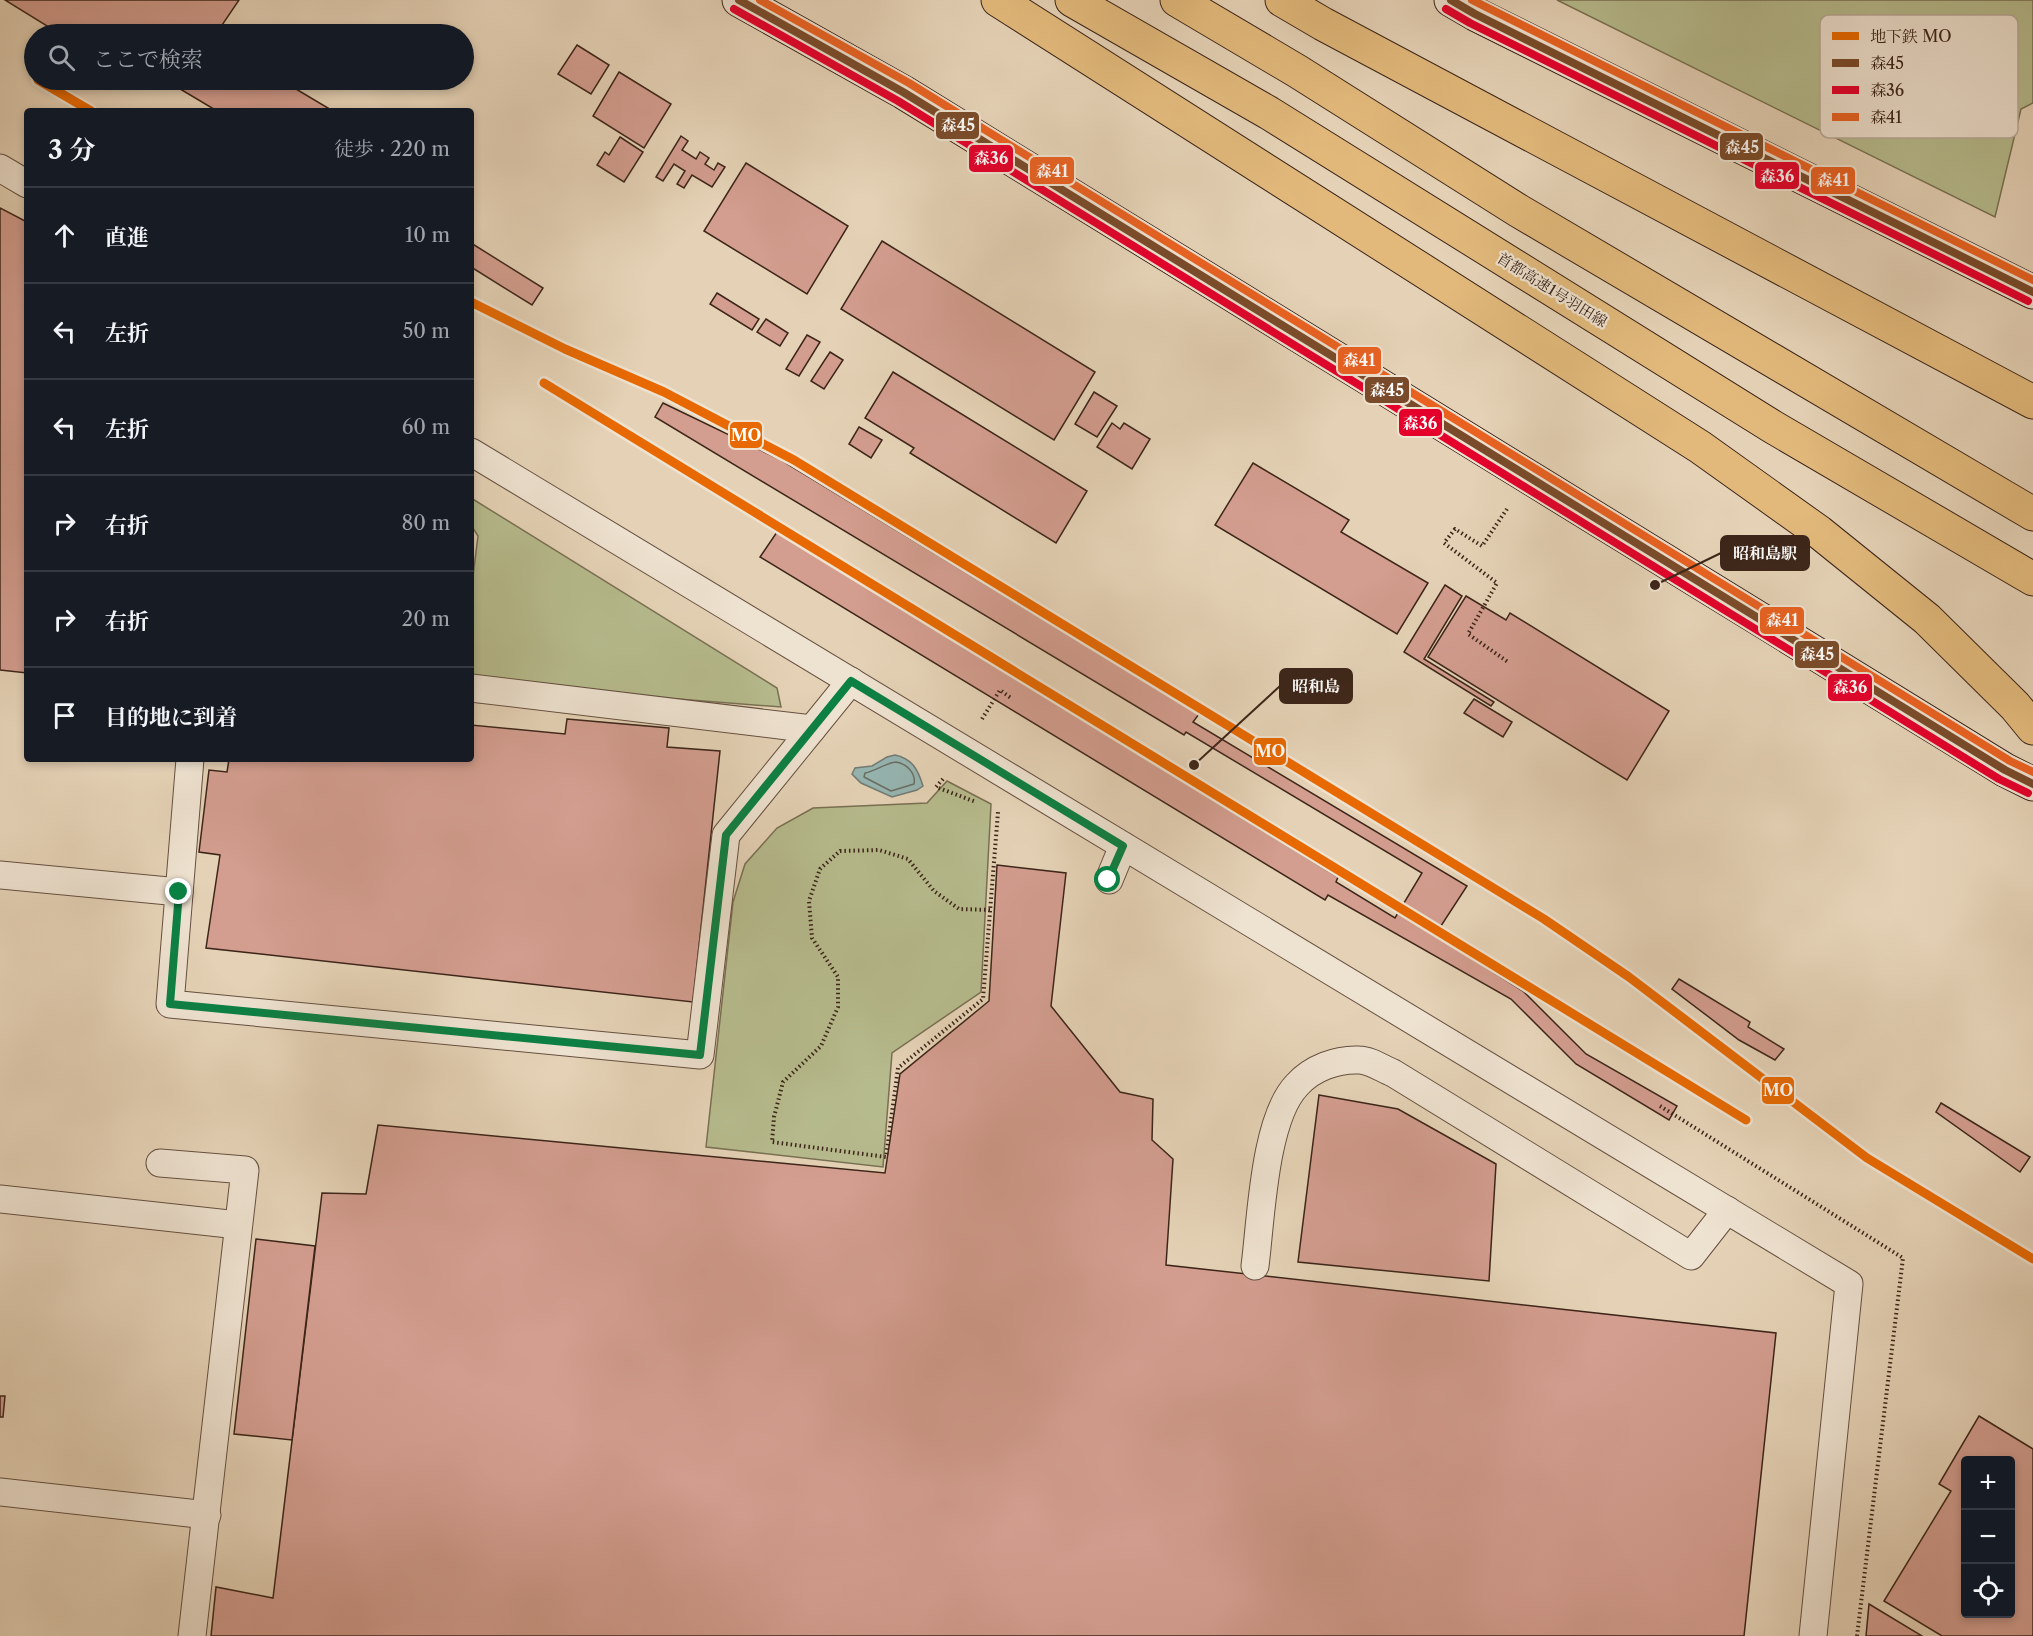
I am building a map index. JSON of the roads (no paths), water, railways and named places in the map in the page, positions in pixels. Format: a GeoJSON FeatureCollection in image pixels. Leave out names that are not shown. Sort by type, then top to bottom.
{"type":"FeatureCollection","features":[{"type":"Feature","properties":{"kind":"highway"},"geometry":{"type":"LineString","coordinates":[[998,0],[1709,453],[1819,532],[1927,619],[2015,706],[2033,728]]}},
{"type":"Feature","properties":{"kind":"highway","name":"首都高速1号羽田線"},"geometry":{"type":"LineString","coordinates":[[1072,0],[1269,113],[1773,427],[2033,579]]}},
{"type":"Feature","properties":{"kind":"highway"},"geometry":{"type":"LineString","coordinates":[[1177,0],[1297,71],[1519,211],[2033,514]]}},
{"type":"Feature","properties":{"kind":"highway"},"geometry":{"type":"LineString","coordinates":[[1282,0],[1323,24],[2033,402]]}},
{"type":"Feature","properties":{"kind":"street"},"geometry":{"type":"LineString","coordinates":[[739,0],[903,92],[1994,764],[2033,784]]}},
{"type":"Feature","properties":{"kind":"street"},"geometry":{"type":"LineString","coordinates":[[1451,0],[2033,292]]}},
{"type":"Feature","properties":{"kind":"lane"},"geometry":{"type":"LineString","coordinates":[[0,168],[24,182]]}},
{"type":"Feature","properties":{"kind":"lane"},"geometry":{"type":"LineString","coordinates":[[474,454],[1849,1284],[1813,1636]]}},
{"type":"Feature","properties":{"kind":"lane"},"geometry":{"type":"LineString","coordinates":[[190,762],[170,1004],[700,1055],[726,835],[851,681]]}},
{"type":"Feature","properties":{"kind":"lane"},"geometry":{"type":"LineString","coordinates":[[474,688],[812,729]]}},
{"type":"Feature","properties":{"kind":"lane"},"geometry":{"type":"LineString","coordinates":[[1108,880],[1123,846]]}},
{"type":"Feature","properties":{"kind":"lane"},"geometry":{"type":"LineString","coordinates":[[0,875],[179,892]]}},
{"type":"Feature","properties":{"kind":"lane"},"geometry":{"type":"LineString","coordinates":[[1255,1266],[1270,1150],[1282,1108],[1297,1084],[1329,1063],[1361,1060],[1393,1073],[1691,1256],[1727,1210]]}},
{"type":"Feature","properties":{"kind":"lane"},"geometry":{"type":"LineString","coordinates":[[160,1163],[244,1170],[192,1636]]}},
{"type":"Feature","properties":{"kind":"lane"},"geometry":{"type":"LineString","coordinates":[[0,1199],[238,1225]]}},
{"type":"Feature","properties":{"kind":"lane"},"geometry":{"type":"LineString","coordinates":[[0,1492],[207,1515]]}},
{"type":"Feature","properties":{"kind":"water"},"geometry":{"type":"Polygon","coordinates":[[[895,755],[906,759],[914,766],[923,786],[892,797],[861,783],[852,774],[855,768],[872,766],[895,755]]]}},
{"type":"Feature","properties":{"kind":"metro line","name":"MO"},"geometry":{"type":"LineString","coordinates":[[55,90],[86,108]]}},
{"type":"Feature","properties":{"kind":"metro line","name":"MO"},"geometry":{"type":"LineString","coordinates":[[474,304],[565,349],[664,392],[794,460],[1544,919],[1629,977],[1867,1158],[2033,1259]]}},
{"type":"Feature","properties":{"kind":"metro line","name":"MO"},"geometry":{"type":"LineString","coordinates":[[544,383],[1746,1120]]}},
{"type":"Feature","properties":{"kind":"place","name":"昭和島駅"},"geometry":{"type":"Point","coordinates":[1655,585]}},
{"type":"Feature","properties":{"kind":"place","name":"昭和島"},"geometry":{"type":"Point","coordinates":[1194,765]}}]}
